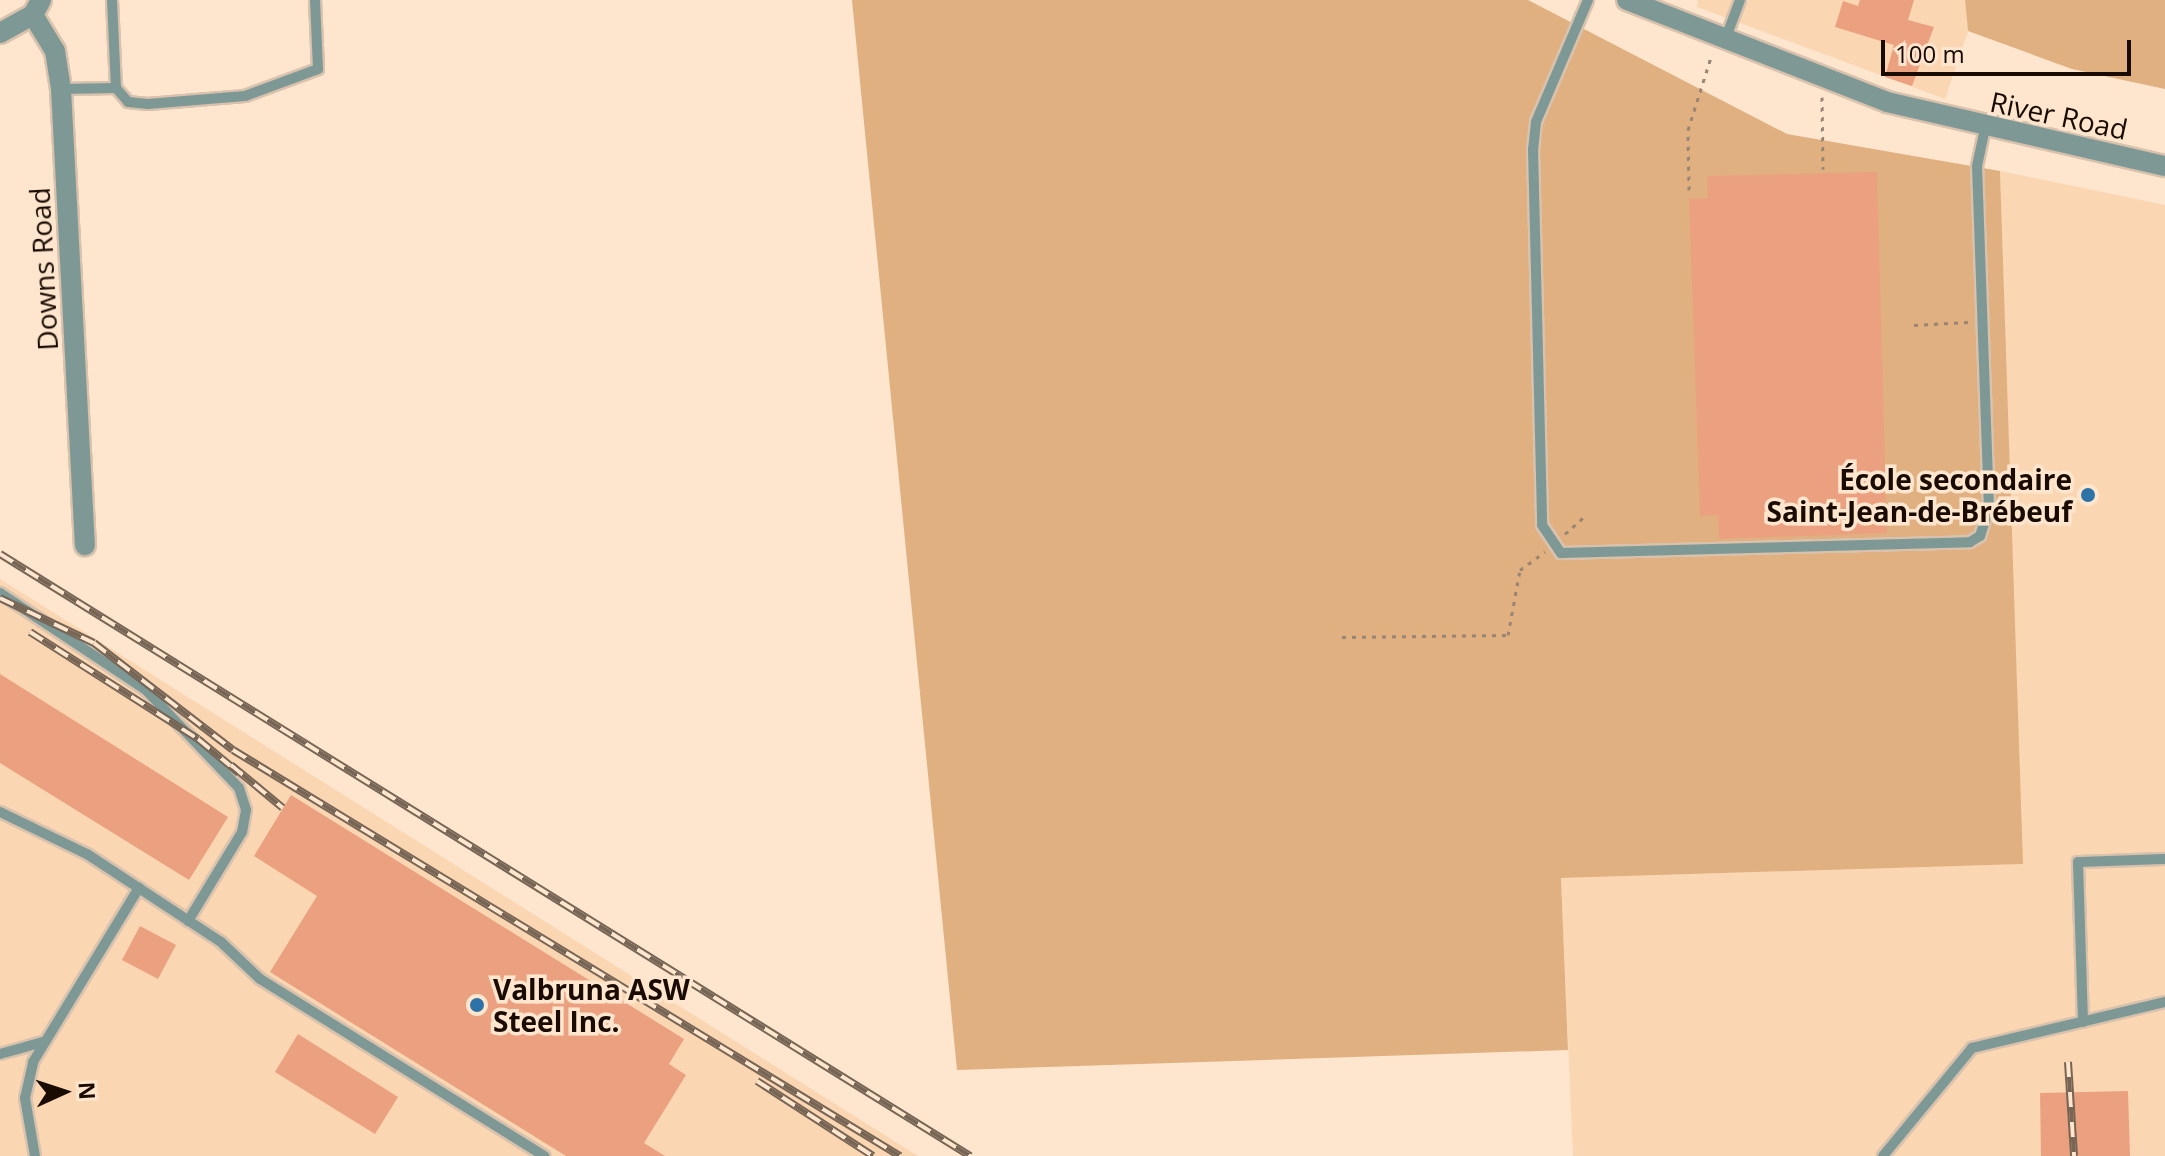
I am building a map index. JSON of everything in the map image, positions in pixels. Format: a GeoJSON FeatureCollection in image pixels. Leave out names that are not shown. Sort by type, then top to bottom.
{"type":"FeatureCollection","features":[{"type":"Feature","properties":{"kind":"street","name":"River Road"},"geometry":{"type":"LineString","coordinates":[[1627,0],[1822,81],[1985,129],[2165,166]]}},
{"type":"Feature","properties":{"kind":"street"},"geometry":{"type":"LineString","coordinates":[[0,33],[37,7]]}},
{"type":"Feature","properties":{"kind":"street","name":"Downs Road"},"geometry":{"type":"LineString","coordinates":[[37,7],[55,51],[61,89],[85,545]]}},
{"type":"Feature","properties":{"kind":"lane"},"geometry":{"type":"LineString","coordinates":[[112,0],[116,88],[128,102],[138,103],[245,96],[318,69],[315,0]]}},
{"type":"Feature","properties":{"kind":"lane"},"geometry":{"type":"LineString","coordinates":[[1588,0],[1536,122],[1533,149],[1542,525],[1553,546],[1574,556],[1970,542],[1988,524],[1977,166],[1985,129]]}},
{"type":"Feature","properties":{"kind":"lane"},"geometry":{"type":"LineString","coordinates":[[1720,40],[1740,0]]}},
{"type":"Feature","properties":{"kind":"lane"},"geometry":{"type":"LineString","coordinates":[[61,89],[116,88]]}},
{"type":"Feature","properties":{"kind":"lane"},"geometry":{"type":"LineString","coordinates":[[0,593],[146,690],[239,788],[246,810],[242,832],[188,921]]}},
{"type":"Feature","properties":{"kind":"lane"},"geometry":{"type":"LineString","coordinates":[[0,812],[48,830],[188,921],[260,979],[544,1156]]}},
{"type":"Feature","properties":{"kind":"lane"},"geometry":{"type":"LineString","coordinates":[[2083,1022],[2078,862],[2165,859]]}},
{"type":"Feature","properties":{"kind":"lane"},"geometry":{"type":"LineString","coordinates":[[35,1156],[25,1098],[43,1042],[139,888]]}},
{"type":"Feature","properties":{"kind":"lane"},"geometry":{"type":"LineString","coordinates":[[1883,1156],[1972,1048],[2165,1002]]}},
{"type":"Feature","properties":{"kind":"lane"},"geometry":{"type":"LineString","coordinates":[[0,1054],[43,1042]]}},
{"type":"Feature","properties":{"kind":"path"},"geometry":{"type":"LineString","coordinates":[[1689,190],[1688,130],[1720,40]]}},
{"type":"Feature","properties":{"kind":"path"},"geometry":{"type":"LineString","coordinates":[[1822,81],[1823,169]]}},
{"type":"Feature","properties":{"kind":"path"},"geometry":{"type":"LineString","coordinates":[[1914,325],[1959,319],[1983,326]]}},
{"type":"Feature","properties":{"kind":"path"},"geometry":{"type":"LineString","coordinates":[[1342,637],[1508,635],[1520,570],[1553,546],[1583,518]]}},
{"type":"Feature","properties":{"kind":"shaded area"},"geometry":{"type":"Polygon","coordinates":[[[852,0],[1528,0],[1787,134],[2000,171],[2023,864],[1561,878],[1568,1050],[957,1070],[852,0]]]}},
{"type":"Feature","properties":{"kind":"shaded area"},"geometry":{"type":"Polygon","coordinates":[[[1698,0],[1965,0],[1968,31],[1945,99],[1697,7],[1698,0]]]}},
{"type":"Feature","properties":{"kind":"shaded area"},"geometry":{"type":"Polygon","coordinates":[[[1965,0],[2165,0],[2165,89],[2072,69],[1968,31],[1965,0]]]}},
{"type":"Feature","properties":{"kind":"shaded area"},"geometry":{"type":"Polygon","coordinates":[[[2000,171],[2165,205],[2165,1156],[1573,1156],[1561,878],[2022,864],[2000,171]]]}},
{"type":"Feature","properties":{"kind":"shaded area"},"geometry":{"type":"Polygon","coordinates":[[[0,579],[918,1156],[0,1156],[0,579]]]}},
{"type":"Feature","properties":{"kind":"building"},"geometry":{"type":"Polygon","coordinates":[[[1860,0],[1914,0],[1908,20],[1934,27],[1912,86],[1885,77],[1894,45],[1835,27],[1843,1],[1858,6],[1860,0]]]}},
{"type":"Feature","properties":{"kind":"building"},"geometry":{"type":"Polygon","coordinates":[[[1877,172],[1887,533],[1719,539],[1718,515],[1700,516],[1689,199],[1708,198],[1707,176],[1877,172]]]}},
{"type":"Feature","properties":{"kind":"building"},"geometry":{"type":"Polygon","coordinates":[[[0,674],[228,817],[189,880],[0,763],[0,674]]]}},
{"type":"Feature","properties":{"kind":"building","name":"Valbruna ASW Steel Inc."},"geometry":{"type":"Polygon","coordinates":[[[291,795],[684,1039],[669,1064],[686,1075],[644,1143],[665,1156],[566,1156],[270,972],[317,896],[254,856],[291,795]]]}},
{"type":"Feature","properties":{"kind":"building"},"geometry":{"type":"Polygon","coordinates":[[[140,926],[176,945],[158,979],[122,960],[140,926]]]}},
{"type":"Feature","properties":{"kind":"building"},"geometry":{"type":"Polygon","coordinates":[[[298,1034],[398,1097],[375,1134],[275,1072],[298,1034]]]}},
{"type":"Feature","properties":{"kind":"building"},"geometry":{"type":"Polygon","coordinates":[[[2128,1091],[2130,1156],[2041,1156],[2040,1093],[2128,1091]]]}},
{"type":"Feature","properties":{"kind":"railway"},"geometry":{"type":"LineString","coordinates":[[0,554],[970,1156]]}},
{"type":"Feature","properties":{"kind":"railway"},"geometry":{"type":"LineString","coordinates":[[0,598],[94,643],[233,750],[900,1156]]}},
{"type":"Feature","properties":{"kind":"railway"},"geometry":{"type":"LineString","coordinates":[[30,632],[198,739],[239,773]]}},
{"type":"Feature","properties":{"kind":"railway"},"geometry":{"type":"LineString","coordinates":[[231,765],[283,808]]}},
{"type":"Feature","properties":{"kind":"railway"},"geometry":{"type":"LineString","coordinates":[[2068,1062],[2074,1156]]}},
{"type":"Feature","properties":{"kind":"railway"},"geometry":{"type":"LineString","coordinates":[[757,1081],[873,1156]]}},
{"type":"Feature","properties":{"kind":"place","name":"École secondaire Saint-Jean-de-Brébeuf"},"geometry":{"type":"Point","coordinates":[2088,495]}},
{"type":"Feature","properties":{"kind":"place","name":"Valbruna ASW Steel Inc."},"geometry":{"type":"Point","coordinates":[477,1005]}}]}
